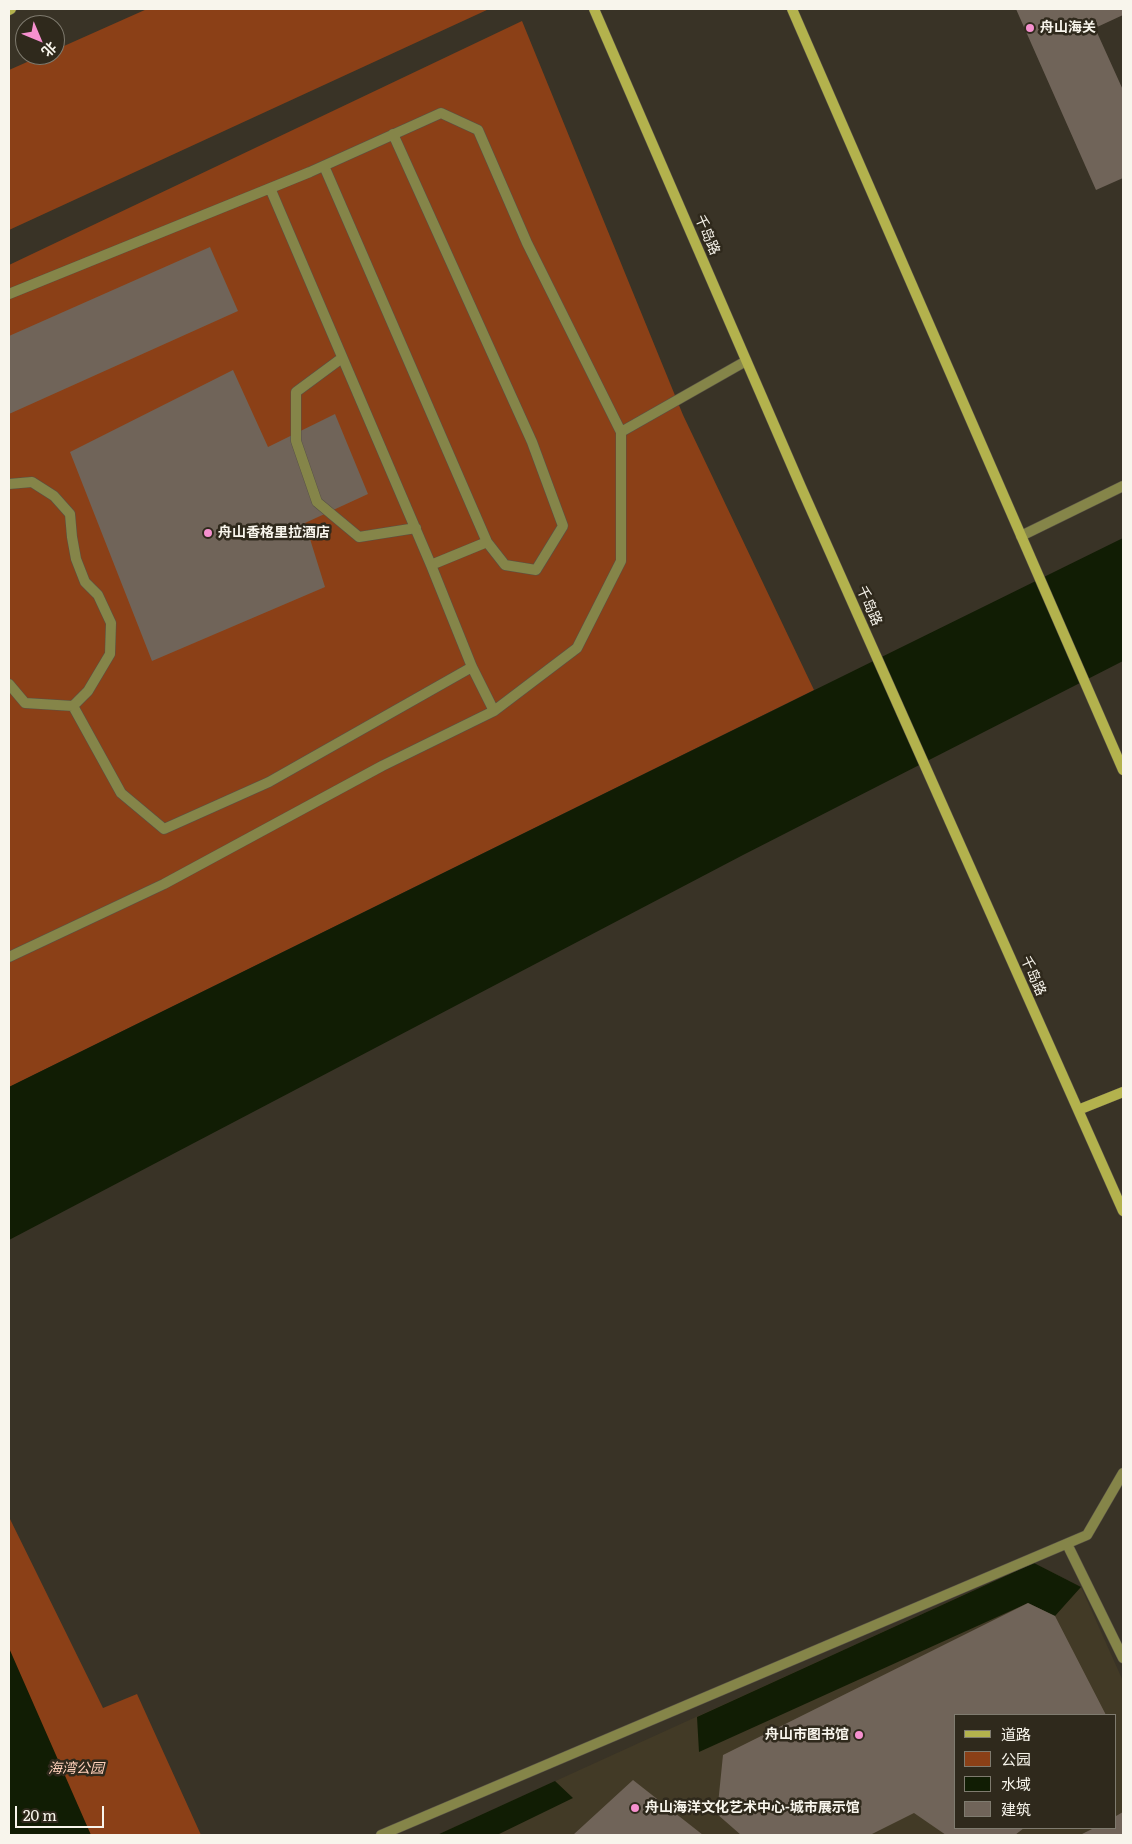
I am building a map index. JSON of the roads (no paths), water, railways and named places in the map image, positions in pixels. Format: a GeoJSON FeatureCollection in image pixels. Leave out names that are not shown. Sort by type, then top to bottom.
{"type":"FeatureCollection","features":[{"type":"Feature","properties":{"kind":"street","name":"千岛路"},"geometry":{"type":"LineString","coordinates":[[594,9],[746,361],[1123,1211]]}},
{"type":"Feature","properties":{"kind":"street"},"geometry":{"type":"LineString","coordinates":[[792,9],[1123,770]]}},
{"type":"Feature","properties":{"kind":"street"},"geometry":{"type":"LineString","coordinates":[[1078,1110],[1123,1092]]}},
{"type":"Feature","properties":{"kind":"lane"},"geometry":{"type":"LineString","coordinates":[[9,294],[324,166],[441,113],[478,130],[527,243],[622,432],[621,561],[577,648],[494,712],[382,766],[164,884],[9,957]]}},
{"type":"Feature","properties":{"kind":"lane"},"geometry":{"type":"LineString","coordinates":[[324,166],[487,542],[505,565],[536,570],[563,526],[532,442],[393,134]]}},
{"type":"Feature","properties":{"kind":"lane"},"geometry":{"type":"LineString","coordinates":[[270,188],[416,528],[472,667],[494,712]]}},
{"type":"Feature","properties":{"kind":"lane"},"geometry":{"type":"LineString","coordinates":[[342,358],[296,392],[296,441],[317,502],[358,538],[416,528]]}},
{"type":"Feature","properties":{"kind":"lane"},"geometry":{"type":"LineString","coordinates":[[622,432],[746,361]]}},
{"type":"Feature","properties":{"kind":"lane"},"geometry":{"type":"LineString","coordinates":[[9,484],[32,482],[54,496],[70,514],[76,558],[85,582],[98,595],[111,623],[110,654],[88,691],[73,706],[25,704],[9,684]]}},
{"type":"Feature","properties":{"kind":"lane"},"geometry":{"type":"LineString","coordinates":[[1021,536],[1123,486]]}},
{"type":"Feature","properties":{"kind":"lane"},"geometry":{"type":"LineString","coordinates":[[431,565],[487,542]]}},
{"type":"Feature","properties":{"kind":"lane"},"geometry":{"type":"LineString","coordinates":[[73,706],[121,793],[164,829],[269,782],[472,667]]}},
{"type":"Feature","properties":{"kind":"lane"},"geometry":{"type":"LineString","coordinates":[[381,1835],[1087,1535],[1123,1473]]}},
{"type":"Feature","properties":{"kind":"lane"},"geometry":{"type":"LineString","coordinates":[[1067,1544],[1123,1658]]}},
{"type":"Feature","properties":{"kind":"water"},"geometry":{"type":"Polygon","coordinates":[[[1123,538],[1123,661],[743,855],[9,1240],[9,1087],[1123,538]]]}},
{"type":"Feature","properties":{"kind":"water"},"geometry":{"type":"Polygon","coordinates":[[[1034,1563],[1081,1587],[1055,1616],[1028,1603],[699,1752],[697,1717],[1034,1563]]]}},
{"type":"Feature","properties":{"kind":"water"},"geometry":{"type":"Polygon","coordinates":[[[9,1648],[91,1835],[9,1835],[9,1648]]]}},
{"type":"Feature","properties":{"kind":"water"},"geometry":{"type":"Polygon","coordinates":[[[555,1781],[573,1798],[497,1835],[437,1835],[555,1781]]]}},
{"type":"Feature","properties":{"kind":"place","name":"舟山海关"},"geometry":{"type":"Point","coordinates":[1030,28]}},
{"type":"Feature","properties":{"kind":"place","name":"舟山香格里拉酒店"},"geometry":{"type":"Point","coordinates":[208,533]}},
{"type":"Feature","properties":{"kind":"place","name":"舟山市图书馆"},"geometry":{"type":"Point","coordinates":[859,1735]}},
{"type":"Feature","properties":{"kind":"place","name":"舟山海洋文化艺术中心-城市展示馆"},"geometry":{"type":"Point","coordinates":[635,1808]}},
{"type":"Feature","properties":{"kind":"park label","name":"海湾公园"},"geometry":{"type":"Point","coordinates":[76,1769]}}]}
